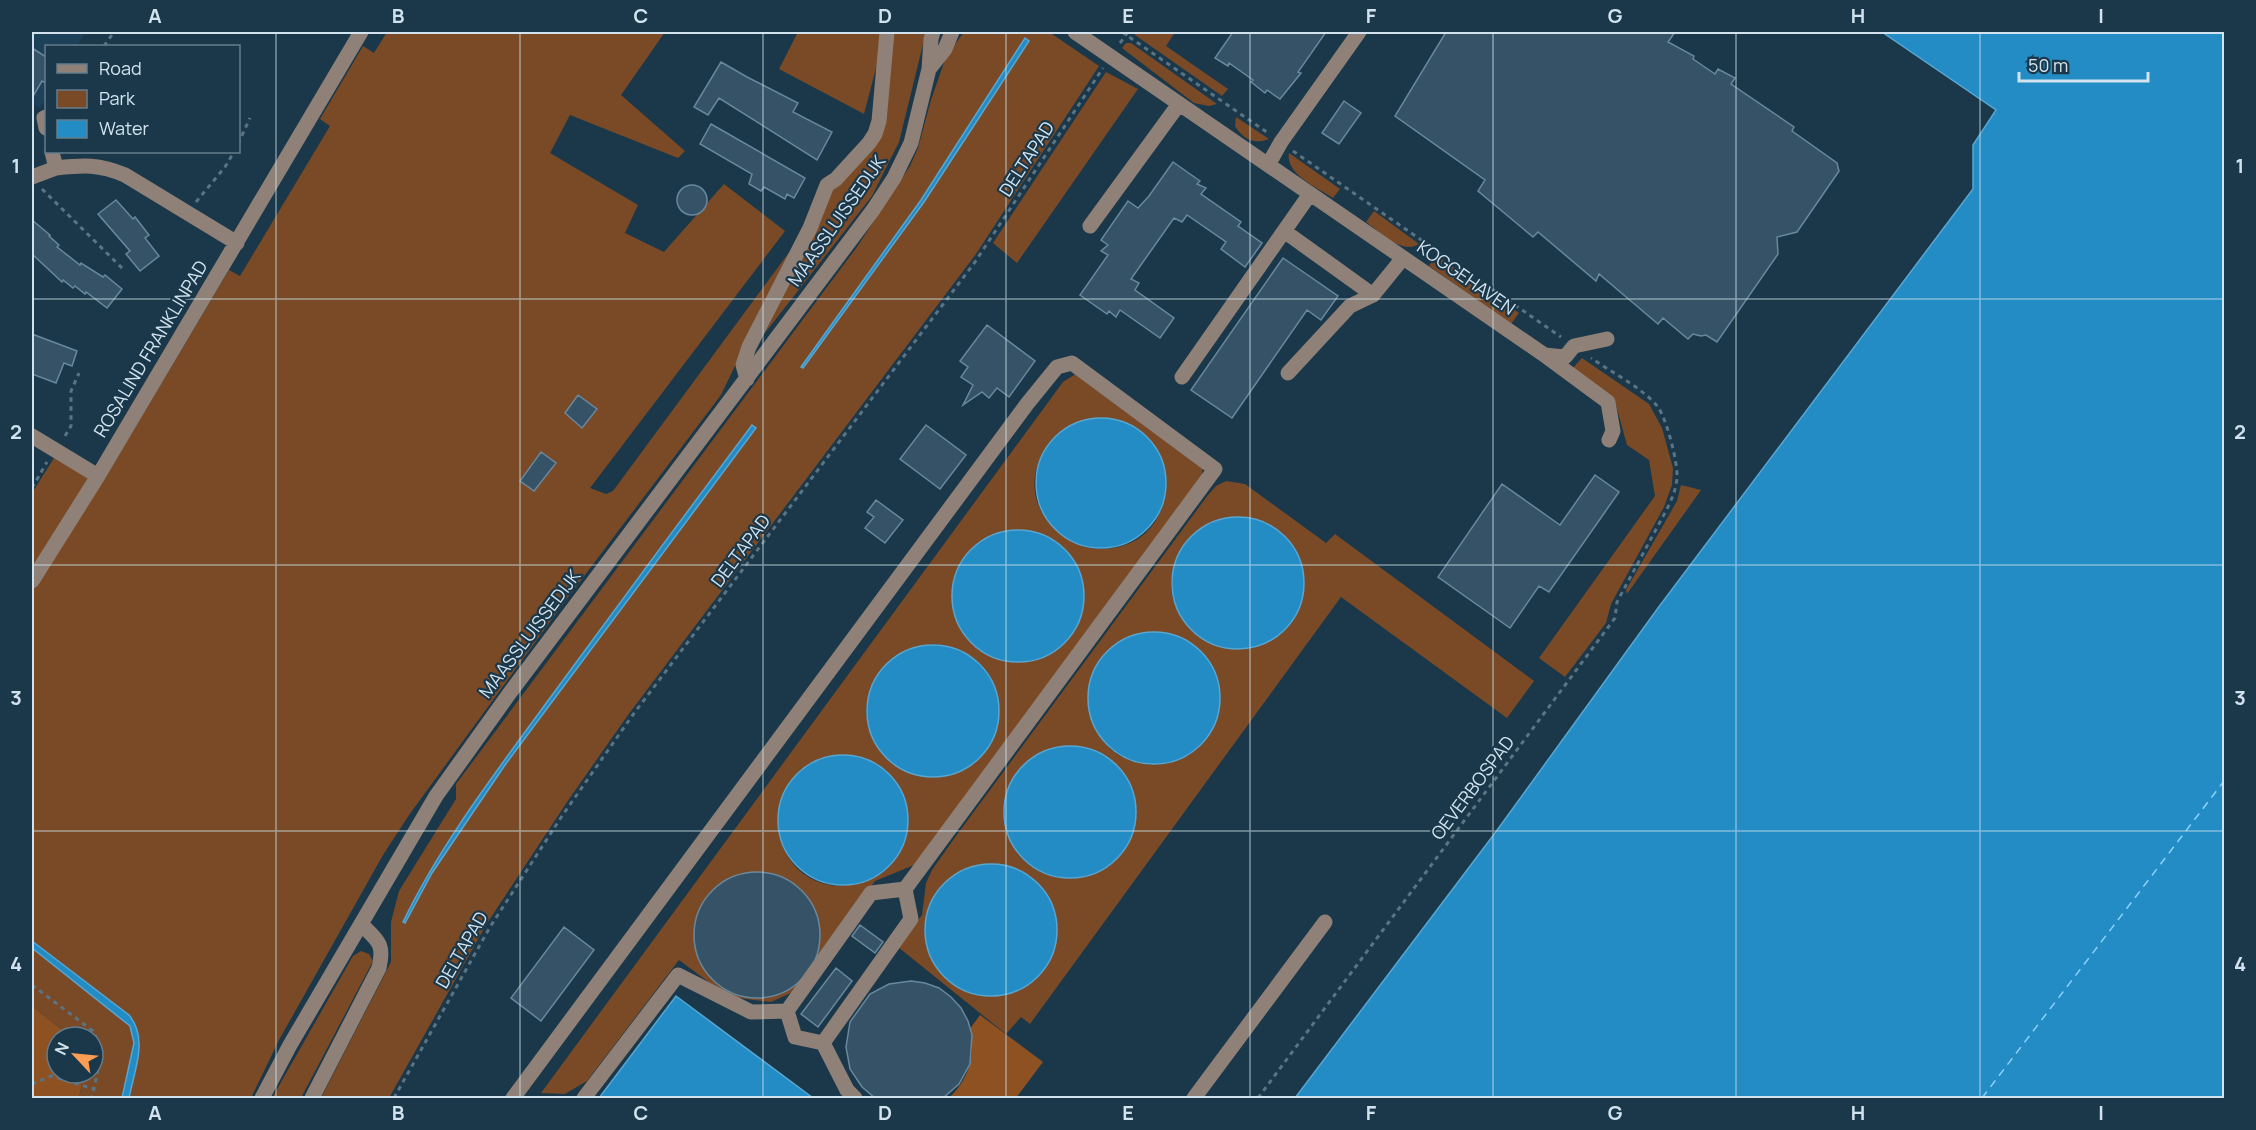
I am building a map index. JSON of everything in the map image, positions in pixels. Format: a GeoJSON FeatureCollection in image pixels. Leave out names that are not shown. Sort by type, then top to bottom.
{"type":"FeatureCollection","features":[{"type":"Feature","properties":{"kind":"street","name":"ROSALIND FRANKLINPAD"},"geometry":{"type":"LineString","coordinates":[[32,581],[98,476],[361,32]]}},
{"type":"Feature","properties":{"kind":"street","name":"MAASSLUISSEDIJK"},"geometry":{"type":"LineString","coordinates":[[747,379],[743,365],[749,347],[810,228],[827,184],[836,179],[875,134],[879,121],[887,32]]}},
{"type":"Feature","properties":{"kind":"street","name":"MAASSLUISSEDIJK"},"geometry":{"type":"LineString","coordinates":[[262,1098],[436,796],[516,684],[747,379],[873,210],[894,178],[911,143],[929,69],[933,32]]}},
{"type":"Feature","properties":{"kind":"street","name":"MAASSLUISSEDIJK"},"geometry":{"type":"LineString","coordinates":[[929,69],[945,49],[952,32]]}},
{"type":"Feature","properties":{"kind":"street","name":"KOGGEHAVEN"},"geometry":{"type":"LineString","coordinates":[[1075,32],[1543,354],[1608,402],[1613,431],[1609,440]]}},
{"type":"Feature","properties":{"kind":"street"},"geometry":{"type":"LineString","coordinates":[[1268,165],[1281,142],[1359,32]]}},
{"type":"Feature","properties":{"kind":"street"},"geometry":{"type":"LineString","coordinates":[[1090,226],[1179,104]]}},
{"type":"Feature","properties":{"kind":"street"},"geometry":{"type":"LineString","coordinates":[[52,153],[56,168]]}},
{"type":"Feature","properties":{"kind":"street"},"geometry":{"type":"LineString","coordinates":[[34,176],[56,168],[89,164],[107,167],[125,175],[237,243]]}},
{"type":"Feature","properties":{"kind":"street"},"geometry":{"type":"LineString","coordinates":[[1182,377],[1310,194]]}},
{"type":"Feature","properties":{"kind":"street"},"geometry":{"type":"LineString","coordinates":[[1284,231],[1373,295]]}},
{"type":"Feature","properties":{"kind":"street"},"geometry":{"type":"LineString","coordinates":[[1288,372],[1350,306],[1373,295],[1404,258]]}},
{"type":"Feature","properties":{"kind":"street"},"geometry":{"type":"LineString","coordinates":[[1543,354],[1565,357],[1574,346],[1607,339]]}},
{"type":"Feature","properties":{"kind":"street"},"geometry":{"type":"LineString","coordinates":[[520,1096],[1027,404],[1057,368],[1072,363],[1215,469],[905,889],[871,893],[787,1011]]}},
{"type":"Feature","properties":{"kind":"street"},"geometry":{"type":"LineString","coordinates":[[32,436],[98,476]]}},
{"type":"Feature","properties":{"kind":"street"},"geometry":{"type":"LineString","coordinates":[[823,1043],[911,919],[905,889]]}},
{"type":"Feature","properties":{"kind":"street"},"geometry":{"type":"LineString","coordinates":[[1194,1098],[1325,922]]}},
{"type":"Feature","properties":{"kind":"street"},"geometry":{"type":"LineString","coordinates":[[312,1098],[379,968],[383,953],[378,941],[361,924]]}},
{"type":"Feature","properties":{"kind":"street"},"geometry":{"type":"LineString","coordinates":[[584,1098],[678,975],[752,1012],[787,1011]]}},
{"type":"Feature","properties":{"kind":"street"},"geometry":{"type":"LineString","coordinates":[[787,1011],[795,1038],[823,1043]]}},
{"type":"Feature","properties":{"kind":"street"},"geometry":{"type":"LineString","coordinates":[[823,1043],[847,1090],[855,1098]]}},
{"type":"Feature","properties":{"kind":"path"},"geometry":{"type":"LineString","coordinates":[[105,45],[114,32]]}},
{"type":"Feature","properties":{"kind":"path"},"geometry":{"type":"LineString","coordinates":[[1125,32],[1574,346]]}},
{"type":"Feature","properties":{"kind":"path","name":"DELTAPAD"},"geometry":{"type":"LineString","coordinates":[[394,1098],[490,927],[562,816],[639,707],[975,262],[1111,57],[1125,32]]}},
{"type":"Feature","properties":{"kind":"path"},"geometry":{"type":"LineString","coordinates":[[240,140],[250,118]]}},
{"type":"Feature","properties":{"kind":"path"},"geometry":{"type":"LineString","coordinates":[[189,213],[233,153]]}},
{"type":"Feature","properties":{"kind":"path"},"geometry":{"type":"LineString","coordinates":[[34,176],[36,184],[124,270]]}},
{"type":"Feature","properties":{"kind":"path","name":"OEVERBOSPAD"},"geometry":{"type":"LineString","coordinates":[[1258,1098],[1615,618],[1617,602],[1673,495],[1677,477],[1675,461],[1664,418],[1658,408],[1648,397],[1574,346]]}},
{"type":"Feature","properties":{"kind":"path","name":"ROSALIND FRANKLINPAD"},"geometry":{"type":"LineString","coordinates":[[32,488],[71,426],[71,391],[79,373]]}},
{"type":"Feature","properties":{"kind":"path"},"geometry":{"type":"LineString","coordinates":[[32,985],[93,1031],[102,1051],[92,1098]]}},
{"type":"Feature","properties":{"kind":"path"},"geometry":{"type":"LineString","coordinates":[[32,1084],[51,1076],[94,1089]]}},
{"type":"Feature","properties":{"kind":"shaded area"},"geometry":{"type":"Polygon","coordinates":[[[32,32],[86,32],[78,45],[45,45],[45,100],[40,108],[32,103],[32,32]]]}},
{"type":"Feature","properties":{"kind":"shaded area"},"geometry":{"type":"Polygon","coordinates":[[[32,1006],[56,1025],[45,1025],[45,1085],[82,1085],[79,1098],[32,1098],[32,1006]]]}},
{"type":"Feature","properties":{"kind":"shaded area"},"geometry":{"type":"Polygon","coordinates":[[[980,1015],[1043,1062],[1016,1098],[949,1098],[956,1091],[969,1067],[972,1049],[969,1030],[980,1015]]]}},
{"type":"Feature","properties":{"kind":"green space"},"geometry":{"type":"Polygon","coordinates":[[[387,32],[665,32],[621,95],[685,151],[678,158],[570,115],[550,153],[638,205],[625,233],[664,252],[724,184],[785,231],[590,488],[606,494],[613,491],[790,251],[721,395],[566,600],[409,815],[383,855],[279,1040],[251,1098],[129,1098],[140,1040],[133,1021],[32,941],[32,493],[54,458],[101,485],[229,270],[240,276],[330,126],[320,119],[363,46],[374,53],[387,32]]]}},
{"type":"Feature","properties":{"kind":"green space"},"geometry":{"type":"Polygon","coordinates":[[[798,32],[883,32],[884,38],[864,114],[779,69],[798,32]]]}},
{"type":"Feature","properties":{"kind":"green space"},"geometry":{"type":"Polygon","coordinates":[[[893,32],[926,32],[899,142],[872,196],[765,333],[832,189],[876,141],[893,32]]]}},
{"type":"Feature","properties":{"kind":"green space"},"geometry":{"type":"Polygon","coordinates":[[[964,32],[1049,32],[1099,66],[976,254],[628,715],[567,802],[486,925],[389,1098],[321,1098],[391,962],[391,922],[399,891],[456,799],[456,784],[857,247],[910,166],[918,148],[946,57],[964,32]]]}},
{"type":"Feature","properties":{"kind":"green space"},"geometry":{"type":"Polygon","coordinates":[[[1135,32],[1175,32],[1166,46],[1228,89],[1222,96],[1135,35],[1135,32]]]}},
{"type":"Feature","properties":{"kind":"green space"},"geometry":{"type":"Polygon","coordinates":[[[1126,43],[1131,43],[1217,104],[1209,106],[1194,103],[1122,48],[1126,43]]]}},
{"type":"Feature","properties":{"kind":"green space"},"geometry":{"type":"Polygon","coordinates":[[[1106,72],[1138,89],[1017,263],[993,243],[1106,72]]]}},
{"type":"Feature","properties":{"kind":"green space"},"geometry":{"type":"Polygon","coordinates":[[[1236,117],[1269,139],[1249,140],[1235,126],[1236,117]]]}},
{"type":"Feature","properties":{"kind":"green space"},"geometry":{"type":"Polygon","coordinates":[[[1289,153],[1340,189],[1333,198],[1297,174],[1289,161],[1289,153]]]}},
{"type":"Feature","properties":{"kind":"green space"},"geometry":{"type":"Polygon","coordinates":[[[1374,211],[1419,244],[1406,247],[1384,236],[1366,222],[1374,211]]]}},
{"type":"Feature","properties":{"kind":"green space"},"geometry":{"type":"Polygon","coordinates":[[[1436,255],[1519,313],[1511,324],[1429,266],[1436,255]]]}},
{"type":"Feature","properties":{"kind":"green space"},"geometry":{"type":"Polygon","coordinates":[[[1582,358],[1649,404],[1662,428],[1673,468],[1672,485],[1664,507],[1611,604],[1606,623],[1565,677],[1539,658],[1655,496],[1649,460],[1627,445],[1614,398],[1572,369],[1582,358]]]}},
{"type":"Feature","properties":{"kind":"green space"},"geometry":{"type":"Polygon","coordinates":[[[1077,373],[1204,461],[1201,479],[919,863],[875,881],[828,943],[800,989],[771,1002],[739,998],[710,983],[679,960],[587,1081],[565,1094],[541,1093],[1063,382],[1077,373]],[[1101,418],[1081,422],[1064,431],[1051,443],[1041,458],[1035,475],[1035,493],[1041,510],[1058,532],[1081,546],[1101,549],[1129,544],[1149,529],[1162,509],[1166,485],[1162,462],[1150,441],[1130,425],[1101,418]],[[1026,531],[1006,533],[980,543],[967,556],[953,586],[953,607],[960,626],[972,642],[988,654],[1007,661],[1028,661],[1049,654],[1068,639],[1077,619],[1083,587],[1073,563],[1063,549],[1050,539],[1026,531]],[[936,644],[918,647],[889,663],[878,676],[870,690],[867,706],[868,723],[877,746],[893,761],[920,774],[946,775],[970,765],[989,747],[996,729],[993,683],[988,673],[976,660],[961,651],[936,644]],[[830,756],[803,770],[786,790],[778,813],[780,837],[789,858],[805,875],[828,885],[855,884],[882,873],[898,855],[906,832],[906,808],[897,786],[882,768],[859,757],[830,756]]]}},
{"type":"Feature","properties":{"kind":"green space"},"geometry":{"type":"Polygon","coordinates":[[[1226,481],[1245,484],[1326,543],[1335,534],[1534,681],[1507,718],[1341,597],[1030,1024],[1021,1017],[1006,1034],[898,947],[922,915],[926,883],[932,870],[1216,486],[1226,481]],[[1239,517],[1223,519],[1205,527],[1180,555],[1171,580],[1172,597],[1178,612],[1188,626],[1202,637],[1217,645],[1234,649],[1251,648],[1275,637],[1287,628],[1296,616],[1304,587],[1303,572],[1292,545],[1282,534],[1272,528],[1239,517]],[[1148,633],[1119,643],[1100,661],[1091,683],[1090,708],[1097,731],[1112,750],[1135,762],[1164,763],[1190,754],[1207,737],[1217,715],[1218,691],[1211,668],[1197,649],[1176,636],[1148,633]],[[1070,746],[1034,757],[1015,776],[1006,799],[1006,824],[1014,846],[1029,865],[1052,876],[1080,877],[1105,867],[1116,858],[1130,839],[1135,822],[1131,798],[1111,760],[1095,750],[1070,746]],[[996,864],[979,866],[951,879],[940,890],[932,903],[926,933],[932,958],[944,975],[955,983],[991,996],[1018,989],[1033,980],[1044,969],[1056,939],[1056,923],[1053,907],[1045,893],[1030,877],[1016,869],[996,864]]]}},
{"type":"Feature","properties":{"kind":"green space"},"geometry":{"type":"Polygon","coordinates":[[[1681,485],[1701,490],[1627,594],[1626,590],[1677,501],[1681,485]]]}},
{"type":"Feature","properties":{"kind":"green space"},"geometry":{"type":"Polygon","coordinates":[[[32,948],[130,1026],[134,1043],[122,1098],[79,1098],[82,1085],[105,1085],[105,1025],[56,1025],[32,1006],[32,948]]]}},
{"type":"Feature","properties":{"kind":"green space"},"geometry":{"type":"Polygon","coordinates":[[[361,951],[369,954],[373,961],[301,1098],[272,1098],[353,956],[361,951]]]}},
{"type":"Feature","properties":{"kind":"water"},"geometry":{"type":"Polygon","coordinates":[[[1882,32],[2224,32],[2224,1098],[1295,1098],[1495,833],[1658,608],[1973,189],[1973,145],[1996,110],[1882,32]]]}},
{"type":"Feature","properties":{"kind":"water"},"geometry":{"type":"Polygon","coordinates":[[[1025,38],[1029,41],[924,202],[803,368],[801,367],[921,200],[1025,38]]]}},
{"type":"Feature","properties":{"kind":"water"},"geometry":{"type":"Polygon","coordinates":[[[1101,418],[1126,423],[1147,437],[1161,458],[1166,483],[1161,508],[1147,529],[1126,543],[1101,548],[1076,543],[1055,529],[1041,508],[1036,483],[1041,458],[1055,437],[1076,423],[1101,418]]]}},
{"type":"Feature","properties":{"kind":"water"},"geometry":{"type":"Polygon","coordinates":[[[752,425],[756,428],[505,765],[432,873],[405,923],[403,922],[434,864],[489,782],[752,425]]]}},
{"type":"Feature","properties":{"kind":"water"},"geometry":{"type":"Polygon","coordinates":[[[1238,517],[1263,522],[1285,536],[1299,558],[1304,583],[1299,608],[1285,630],[1263,644],[1238,649],[1213,644],[1191,630],[1177,608],[1172,583],[1177,558],[1191,536],[1213,522],[1238,517]]]}},
{"type":"Feature","properties":{"kind":"water"},"geometry":{"type":"Polygon","coordinates":[[[1018,530],[1043,535],[1064,550],[1079,571],[1084,596],[1079,621],[1064,642],[1043,657],[1018,662],[993,657],[972,642],[957,621],[952,596],[957,571],[972,550],[993,535],[1018,530]]]}},
{"type":"Feature","properties":{"kind":"water"},"geometry":{"type":"Polygon","coordinates":[[[1154,632],[1179,637],[1200,652],[1215,673],[1220,698],[1215,723],[1200,744],[1179,759],[1154,764],[1129,759],[1108,744],[1093,723],[1088,698],[1093,673],[1108,652],[1129,637],[1154,632]]]}},
{"type":"Feature","properties":{"kind":"water"},"geometry":{"type":"Polygon","coordinates":[[[933,645],[958,650],[980,664],[994,686],[999,711],[994,736],[980,758],[958,772],[933,777],[908,772],[886,758],[872,736],[867,711],[872,686],[886,664],[908,650],[933,645]]]}},
{"type":"Feature","properties":{"kind":"water"},"geometry":{"type":"Polygon","coordinates":[[[1070,746],[1095,751],[1107,757],[1125,775],[1131,787],[1136,812],[1131,837],[1125,849],[1107,867],[1095,873],[1070,878],[1045,873],[1033,867],[1015,849],[1009,837],[1004,812],[1009,787],[1015,775],[1033,757],[1045,751],[1070,746]]]}},
{"type":"Feature","properties":{"kind":"water"},"geometry":{"type":"Polygon","coordinates":[[[843,755],[868,760],[889,774],[903,795],[908,820],[903,845],[889,866],[868,880],[843,885],[818,880],[797,866],[783,845],[778,820],[783,795],[797,774],[818,760],[843,755]]]}},
{"type":"Feature","properties":{"kind":"water"},"geometry":{"type":"Polygon","coordinates":[[[991,864],[1016,869],[1037,884],[1052,905],[1057,930],[1052,955],[1037,976],[1016,991],[991,996],[966,991],[945,976],[930,955],[925,930],[930,905],[945,884],[966,869],[991,864]]]}},
{"type":"Feature","properties":{"kind":"water"},"geometry":{"type":"Polygon","coordinates":[[[32,941],[129,1015],[135,1024],[139,1045],[129,1098],[122,1098],[134,1043],[130,1026],[32,948],[32,941]]]}},
{"type":"Feature","properties":{"kind":"water"},"geometry":{"type":"Polygon","coordinates":[[[676,996],[813,1098],[599,1098],[676,996]]]}},
{"type":"Feature","properties":{"kind":"building"},"geometry":{"type":"Polygon","coordinates":[[[1233,32],[1326,32],[1298,72],[1301,73],[1280,99],[1267,90],[1265,93],[1251,82],[1253,80],[1229,63],[1228,66],[1215,58],[1233,32]]]}},
{"type":"Feature","properties":{"kind":"building"},"geometry":{"type":"Polygon","coordinates":[[[1446,32],[1675,32],[1668,42],[1694,56],[1693,59],[1715,74],[1718,69],[1735,78],[1731,84],[1794,127],[1792,131],[1837,163],[1839,171],[1797,232],[1777,237],[1778,254],[1717,342],[1706,335],[1693,334],[1688,339],[1663,318],[1658,324],[1599,274],[1596,281],[1538,232],[1533,237],[1478,191],[1485,180],[1395,116],[1446,32]]]}},
{"type":"Feature","properties":{"kind":"building"},"geometry":{"type":"Polygon","coordinates":[[[32,48],[45,56],[45,82],[42,81],[32,98],[32,48]]]}},
{"type":"Feature","properties":{"kind":"building"},"geometry":{"type":"Polygon","coordinates":[[[721,62],[798,103],[793,112],[832,132],[817,160],[719,98],[708,115],[694,107],[721,62]]]}},
{"type":"Feature","properties":{"kind":"building"},"geometry":{"type":"Polygon","coordinates":[[[1344,101],[1361,113],[1339,144],[1322,133],[1344,101]]]}},
{"type":"Feature","properties":{"kind":"building"},"geometry":{"type":"Polygon","coordinates":[[[711,124],[805,178],[794,198],[787,194],[785,199],[764,187],[761,191],[749,184],[752,174],[700,144],[711,124]]]}},
{"type":"Feature","properties":{"kind":"building"},"geometry":{"type":"Polygon","coordinates":[[[1173,162],[1200,181],[1197,184],[1206,188],[1201,194],[1241,222],[1238,226],[1262,243],[1245,267],[1221,249],[1226,242],[1187,215],[1182,222],[1174,218],[1131,279],[1139,283],[1135,290],[1174,318],[1160,338],[1120,310],[1116,317],[1109,311],[1107,314],[1080,295],[1108,255],[1101,251],[1108,245],[1101,240],[1128,201],[1138,208],[1173,162]]]}},
{"type":"Feature","properties":{"kind":"building"},"geometry":{"type":"Polygon","coordinates":[[[692,185],[698,186],[706,194],[706,206],[698,214],[692,215],[686,214],[678,206],[677,200],[678,194],[686,186],[692,185]]]}},
{"type":"Feature","properties":{"kind":"building"},"geometry":{"type":"Polygon","coordinates":[[[116,200],[133,219],[135,217],[149,235],[145,238],[159,256],[140,271],[126,254],[130,251],[98,214],[116,200]]]}},
{"type":"Feature","properties":{"kind":"building"},"geometry":{"type":"Polygon","coordinates":[[[32,220],[50,235],[59,245],[57,247],[80,265],[81,263],[103,277],[105,275],[122,289],[107,308],[86,292],[85,294],[75,286],[73,288],[63,280],[62,282],[32,254],[32,220]]]}},
{"type":"Feature","properties":{"kind":"building"},"geometry":{"type":"Polygon","coordinates":[[[1283,258],[1338,296],[1321,320],[1307,310],[1232,418],[1191,390],[1283,258]]]}},
{"type":"Feature","properties":{"kind":"building"},"geometry":{"type":"Polygon","coordinates":[[[987,325],[1035,361],[1009,397],[997,388],[989,398],[982,392],[963,405],[973,385],[961,377],[968,367],[960,361],[987,325]]]}},
{"type":"Feature","properties":{"kind":"building"},"geometry":{"type":"Polygon","coordinates":[[[32,334],[77,351],[72,366],[64,363],[56,383],[32,374],[32,334]]]}},
{"type":"Feature","properties":{"kind":"building"},"geometry":{"type":"Polygon","coordinates":[[[578,395],[597,409],[582,428],[565,413],[578,395]]]}},
{"type":"Feature","properties":{"kind":"building"},"geometry":{"type":"Polygon","coordinates":[[[926,425],[966,455],[940,489],[900,459],[926,425]]]}},
{"type":"Feature","properties":{"kind":"building"},"geometry":{"type":"Polygon","coordinates":[[[541,452],[556,463],[534,491],[520,481],[541,452]]]}},
{"type":"Feature","properties":{"kind":"building"},"geometry":{"type":"Polygon","coordinates":[[[1595,475],[1619,492],[1549,592],[1539,586],[1510,628],[1438,577],[1502,484],[1560,525],[1595,475]]]}},
{"type":"Feature","properties":{"kind":"building"},"geometry":{"type":"Polygon","coordinates":[[[876,500],[903,520],[885,543],[865,528],[874,517],[867,512],[876,500]]]}},
{"type":"Feature","properties":{"kind":"building"},"geometry":{"type":"Polygon","coordinates":[[[757,872],[781,877],[802,890],[815,911],[820,935],[815,959],[802,980],[781,993],[757,998],[733,993],[712,980],[699,959],[694,935],[699,911],[712,890],[733,877],[757,872]]]}},
{"type":"Feature","properties":{"kind":"building"},"geometry":{"type":"Polygon","coordinates":[[[860,925],[883,942],[875,953],[852,936],[860,925]]]}},
{"type":"Feature","properties":{"kind":"building"},"geometry":{"type":"Polygon","coordinates":[[[564,927],[594,950],[541,1021],[511,998],[564,927]]]}},
{"type":"Feature","properties":{"kind":"building"},"geometry":{"type":"Polygon","coordinates":[[[836,968],[852,981],[818,1027],[801,1014],[836,968]]]}},
{"type":"Feature","properties":{"kind":"building"},"geometry":{"type":"Polygon","coordinates":[[[911,981],[939,988],[961,1008],[972,1035],[970,1064],[959,1084],[943,1098],[875,1098],[862,1087],[850,1069],[846,1047],[850,1022],[870,994],[889,984],[911,981]]]}},
{"type":"Feature","properties":{"kind":"ferry route"},"geometry":{"type":"LineString","coordinates":[[1982,1098],[2224,781]]}}]}
